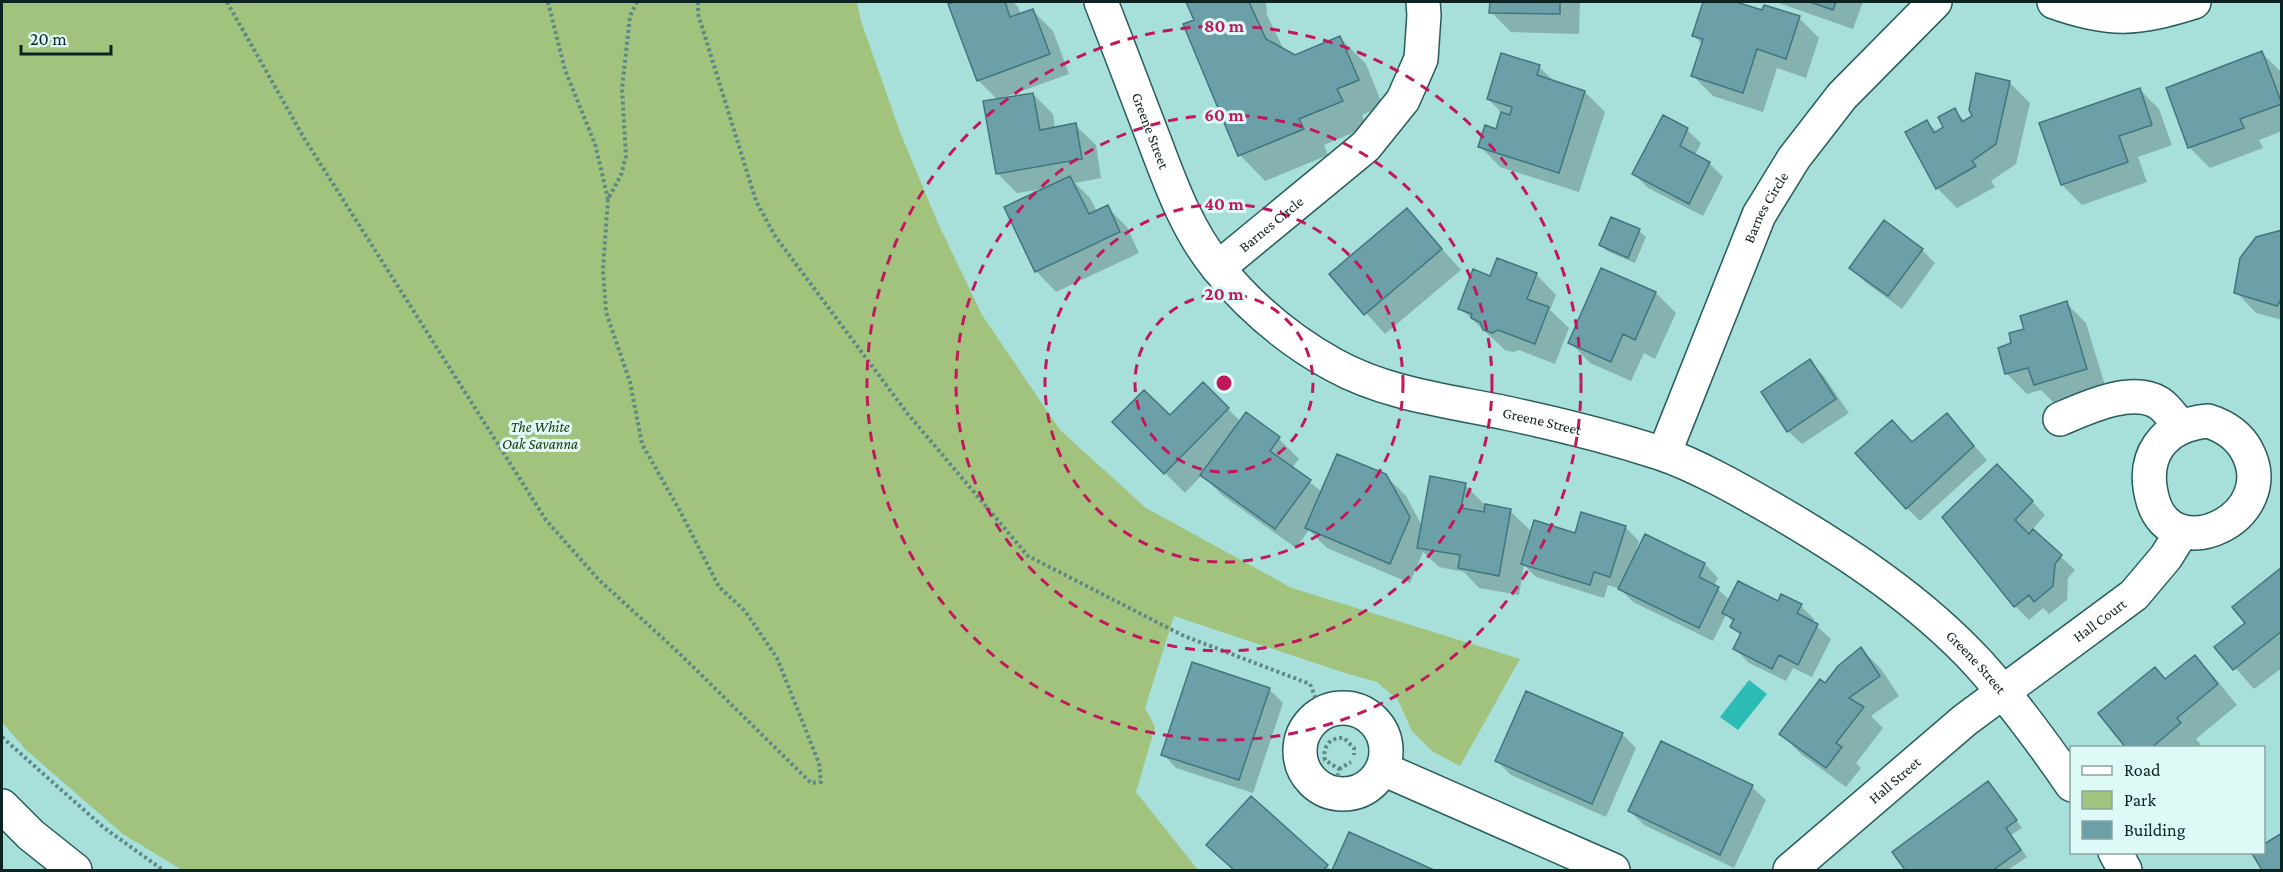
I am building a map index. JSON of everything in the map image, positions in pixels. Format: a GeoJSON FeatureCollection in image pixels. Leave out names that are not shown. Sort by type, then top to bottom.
{"type":"FeatureCollection","features":[{"type":"Feature","properties":{"kind":"street","name":"Greene Street"},"geometry":{"type":"LineString","coordinates":[[1101,2],[1177,201],[1198,239],[1218,268],[1262,315],[1297,343],[1336,366],[1373,382],[1424,396],[1581,430],[1664,454],[1737,488],[1852,557],[1935,622],[1977,662],[2002,691],[2070,782]]}},
{"type":"Feature","properties":{"kind":"street","name":"Barnes Circle"},"geometry":{"type":"LineString","coordinates":[[1218,268],[1366,146],[1403,100],[1421,59],[1423,2]]}},
{"type":"Feature","properties":{"kind":"street","name":"Barnes Circle"},"geometry":{"type":"LineString","coordinates":[[1664,454],[1731,282],[1765,205],[1794,158],[1842,96],[1935,2]]}},
{"type":"Feature","properties":{"kind":"street"},"geometry":{"type":"LineString","coordinates":[[2054,2],[2088,14],[2120,18],[2161,12],[2194,2]]}},
{"type":"Feature","properties":{"kind":"street"},"geometry":{"type":"LineString","coordinates":[[2060,419],[2100,402],[2145,397],[2160,404],[2181,427]]}},
{"type":"Feature","properties":{"kind":"street"},"geometry":{"type":"LineString","coordinates":[[2208,420],[2220,424],[2244,446],[2253,463],[2254,483],[2247,504],[2233,520],[2216,529],[2181,533],[2166,522],[2154,504],[2149,486],[2151,466],[2158,446],[2169,432],[2191,422],[2208,420]]}},
{"type":"Feature","properties":{"kind":"street","name":"Hall Court"},"geometry":{"type":"LineString","coordinates":[[2002,691],[2134,595],[2166,557],[2181,533]]}},
{"type":"Feature","properties":{"kind":"street","name":"Hall Street"},"geometry":{"type":"LineString","coordinates":[[1790,870],[1957,726],[2002,691]]}},
{"type":"Feature","properties":{"kind":"street"},"geometry":{"type":"LineString","coordinates":[[1342,707],[1352,708],[1369,716],[1382,731],[1386,750],[1383,769],[1371,784],[1354,793],[1337,781],[1316,786],[1304,771],[1299,752],[1303,733],[1308,724],[1323,712],[1342,707]]}},
{"type":"Feature","properties":{"kind":"street"},"geometry":{"type":"LineString","coordinates":[[1383,769],[1613,870]]}},
{"type":"Feature","properties":{"kind":"street"},"geometry":{"type":"LineString","coordinates":[[2,806],[31,835],[75,870]]}},
{"type":"Feature","properties":{"kind":"street"},"geometry":{"type":"LineString","coordinates":[[2116,854],[2125,870]]}},
{"type":"Feature","properties":{"kind":"path"},"geometry":{"type":"LineString","coordinates":[[227,2],[304,138],[546,520],[598,579],[679,652],[811,783],[821,782],[819,763],[777,658],[745,611],[719,586],[642,444],[630,382],[606,312],[603,269],[608,199],[595,144],[566,70],[548,2]]}},
{"type":"Feature","properties":{"kind":"path"},"geometry":{"type":"LineString","coordinates":[[608,199],[621,175],[626,156],[622,89],[630,16],[637,2]]}},
{"type":"Feature","properties":{"kind":"path"},"geometry":{"type":"LineString","coordinates":[[698,2],[699,14],[756,201],[776,236],[908,414],[1028,556],[1184,636],[1310,684],[1315,697]]}},
{"type":"Feature","properties":{"kind":"path"},"geometry":{"type":"LineString","coordinates":[[2,737],[103,827],[163,870]]}},
{"type":"Feature","properties":{"kind":"path"},"geometry":{"type":"LineString","coordinates":[[1338,738],[1349,742],[1354,748],[1354,755],[1337,781],[1323,753],[1331,740],[1338,738]]}},
{"type":"Feature","properties":{"kind":"green space","name":"The White Oak Savanna"},"geometry":{"type":"Polygon","coordinates":[[[2,2],[857,2],[861,21],[900,132],[937,221],[982,315],[1060,430],[1146,508],[1292,588],[1520,659],[1460,766],[1432,751],[1412,731],[1398,700],[1377,682],[1174,616],[1145,708],[1155,727],[1136,792],[1198,870],[182,870],[123,834],[26,750],[2,722],[2,2]]]}},
{"type":"Feature","properties":{"kind":"water"},"geometry":{"type":"Polygon","coordinates":[[[1749,680],[1767,694],[1738,730],[1720,717],[1749,680]]]}},
{"type":"Feature","properties":{"kind":"building"},"geometry":{"type":"Polygon","coordinates":[[[1005,2],[1010,17],[1033,9],[1050,54],[977,81],[948,4],[1005,2]]]}},
{"type":"Feature","properties":{"kind":"building"},"geometry":{"type":"Polygon","coordinates":[[[1186,2],[1249,2],[1266,39],[1295,55],[1340,36],[1359,80],[1337,89],[1343,101],[1299,119],[1304,129],[1238,156],[1183,24],[1194,20],[1186,2]]]}},
{"type":"Feature","properties":{"kind":"building"},"geometry":{"type":"Polygon","coordinates":[[[1490,2],[1560,2],[1560,14],[1489,13],[1490,2]]]}},
{"type":"Feature","properties":{"kind":"building"},"geometry":{"type":"Polygon","coordinates":[[[1703,2],[1736,2],[1762,10],[1764,5],[1800,16],[1786,59],[1757,49],[1743,93],[1691,76],[1703,39],[1692,36],[1703,2]]]}},
{"type":"Feature","properties":{"kind":"building"},"geometry":{"type":"Polygon","coordinates":[[[1810,2],[1836,2],[1833,10],[1810,2]]]}},
{"type":"Feature","properties":{"kind":"building"},"geometry":{"type":"Polygon","coordinates":[[[2262,51],[2282,104],[2240,119],[2244,128],[2188,148],[2166,88],[2262,51]]]}},
{"type":"Feature","properties":{"kind":"building"},"geometry":{"type":"Polygon","coordinates":[[[1501,53],[1540,65],[1537,75],[1585,91],[1559,173],[1478,147],[1485,125],[1496,129],[1501,112],[1510,115],[1512,107],[1487,99],[1501,53]]]}},
{"type":"Feature","properties":{"kind":"building"},"geometry":{"type":"Polygon","coordinates":[[[1976,73],[2010,81],[1996,144],[1972,161],[1976,166],[1936,189],[1905,132],[1927,120],[1934,133],[1943,127],[1938,117],[1955,108],[1962,122],[1972,116],[1969,110],[1976,73]]]}},
{"type":"Feature","properties":{"kind":"building"},"geometry":{"type":"Polygon","coordinates":[[[2140,88],[2152,125],[2119,136],[2128,162],[2061,185],[2039,123],[2140,88]]]}},
{"type":"Feature","properties":{"kind":"building"},"geometry":{"type":"Polygon","coordinates":[[[1033,93],[1040,130],[1076,123],[1082,159],[996,174],[983,101],[1033,93]]]}},
{"type":"Feature","properties":{"kind":"building"},"geometry":{"type":"Polygon","coordinates":[[[1663,115],[1688,128],[1680,146],[1710,162],[1689,204],[1632,174],[1663,115]]]}},
{"type":"Feature","properties":{"kind":"building"},"geometry":{"type":"Polygon","coordinates":[[[1070,176],[1089,214],[1108,205],[1120,232],[1035,272],[1004,207],[1070,176]]]}},
{"type":"Feature","properties":{"kind":"building"},"geometry":{"type":"Polygon","coordinates":[[[1407,208],[1442,249],[1364,315],[1329,274],[1407,208]]]}},
{"type":"Feature","properties":{"kind":"building"},"geometry":{"type":"Polygon","coordinates":[[[1611,217],[1640,229],[1628,258],[1599,245],[1611,217]]]}},
{"type":"Feature","properties":{"kind":"building"},"geometry":{"type":"Polygon","coordinates":[[[1884,220],[1923,249],[1888,296],[1849,268],[1884,220]]]}},
{"type":"Feature","properties":{"kind":"building"},"geometry":{"type":"Polygon","coordinates":[[[2282,230],[2282,298],[2277,306],[2234,293],[2240,258],[2256,237],[2282,230]]]}},
{"type":"Feature","properties":{"kind":"building"},"geometry":{"type":"Polygon","coordinates":[[[1497,258],[1537,273],[1527,299],[1549,307],[1535,344],[1498,330],[1492,333],[1483,330],[1480,322],[1471,318],[1472,314],[1458,309],[1473,269],[1490,276],[1497,258]]]}},
{"type":"Feature","properties":{"kind":"building"},"geometry":{"type":"Polygon","coordinates":[[[1601,268],[1656,292],[1635,340],[1623,334],[1611,362],[1568,343],[1601,268]]]}},
{"type":"Feature","properties":{"kind":"building"},"geometry":{"type":"Polygon","coordinates":[[[2067,301],[2087,369],[2034,385],[2028,368],[2005,374],[1998,348],[2011,343],[2009,333],[2024,329],[2020,316],[2067,301]]]}},
{"type":"Feature","properties":{"kind":"building"},"geometry":{"type":"Polygon","coordinates":[[[1810,359],[1836,399],[1787,432],[1761,392],[1810,359]]]}},
{"type":"Feature","properties":{"kind":"building"},"geometry":{"type":"Polygon","coordinates":[[[1203,382],[1229,408],[1164,474],[1112,422],[1144,390],[1170,415],[1203,382]]]}},
{"type":"Feature","properties":{"kind":"building"},"geometry":{"type":"Polygon","coordinates":[[[1246,412],[1280,437],[1270,451],[1311,480],[1275,529],[1200,475],[1246,412]]]}},
{"type":"Feature","properties":{"kind":"building"},"geometry":{"type":"Polygon","coordinates":[[[1947,413],[1974,446],[1906,509],[1855,453],[1892,420],[1912,442],[1947,413]]]}},
{"type":"Feature","properties":{"kind":"building"},"geometry":{"type":"Polygon","coordinates":[[[1337,454],[1386,474],[1410,517],[1390,564],[1305,528],[1337,454]]]}},
{"type":"Feature","properties":{"kind":"building"},"geometry":{"type":"Polygon","coordinates":[[[1997,464],[2033,501],[2015,520],[2029,534],[2033,529],[2062,555],[2055,564],[2053,586],[2034,602],[2029,595],[2014,607],[1942,517],[1997,464]]]}},
{"type":"Feature","properties":{"kind":"building"},"geometry":{"type":"Polygon","coordinates":[[[1430,476],[1466,483],[1461,508],[1484,512],[1485,504],[1511,509],[1499,576],[1458,568],[1460,555],[1417,548],[1430,476]]]}},
{"type":"Feature","properties":{"kind":"building"},"geometry":{"type":"Polygon","coordinates":[[[1581,512],[1626,526],[1610,577],[1594,572],[1590,585],[1521,564],[1534,520],[1575,533],[1581,512]]]}},
{"type":"Feature","properties":{"kind":"building"},"geometry":{"type":"Polygon","coordinates":[[[1645,534],[1705,563],[1699,577],[1719,587],[1699,628],[1618,589],[1645,534]]]}},
{"type":"Feature","properties":{"kind":"building"},"geometry":{"type":"Polygon","coordinates":[[[2282,567],[2282,631],[2233,670],[2214,647],[2245,623],[2232,607],[2282,567]]]}},
{"type":"Feature","properties":{"kind":"building"},"geometry":{"type":"Polygon","coordinates":[[[1738,581],[1778,601],[1781,594],[1802,604],[1797,613],[1818,624],[1798,665],[1779,655],[1772,669],[1733,649],[1741,633],[1730,627],[1734,619],[1722,613],[1738,581]]]}},
{"type":"Feature","properties":{"kind":"building"},"geometry":{"type":"Polygon","coordinates":[[[1861,647],[1880,676],[1849,698],[1864,707],[1836,743],[1842,747],[1826,768],[1779,734],[1820,679],[1825,683],[1838,666],[1861,647]]]}},
{"type":"Feature","properties":{"kind":"building"},"geometry":{"type":"Polygon","coordinates":[[[2195,655],[2218,684],[2177,718],[2181,723],[2153,746],[2124,746],[2098,713],[2155,667],[2165,679],[2195,655]]]}},
{"type":"Feature","properties":{"kind":"building"},"geometry":{"type":"Polygon","coordinates":[[[1192,662],[1270,688],[1239,780],[1161,755],[1192,662]]]}},
{"type":"Feature","properties":{"kind":"building"},"geometry":{"type":"Polygon","coordinates":[[[1526,691],[1623,733],[1592,804],[1495,761],[1526,691]]]}},
{"type":"Feature","properties":{"kind":"building"},"geometry":{"type":"Polygon","coordinates":[[[1661,741],[1753,785],[1720,855],[1628,811],[1661,741]]]}},
{"type":"Feature","properties":{"kind":"building"},"geometry":{"type":"Polygon","coordinates":[[[1988,781],[2017,820],[2006,828],[2021,850],[1993,870],[1905,870],[1892,852],[1988,781]]]}},
{"type":"Feature","properties":{"kind":"building"},"geometry":{"type":"Polygon","coordinates":[[[1251,796],[1328,865],[1323,870],[1234,870],[1206,845],[1251,796]]]}},
{"type":"Feature","properties":{"kind":"building"},"geometry":{"type":"Polygon","coordinates":[[[1349,832],[1434,870],[1332,870],[1349,832]]]}},
{"type":"Feature","properties":{"kind":"building"},"geometry":{"type":"Polygon","coordinates":[[[2282,833],[2282,870],[2262,870],[2252,854],[2265,854],[2265,843],[2282,833]]]}}]}
